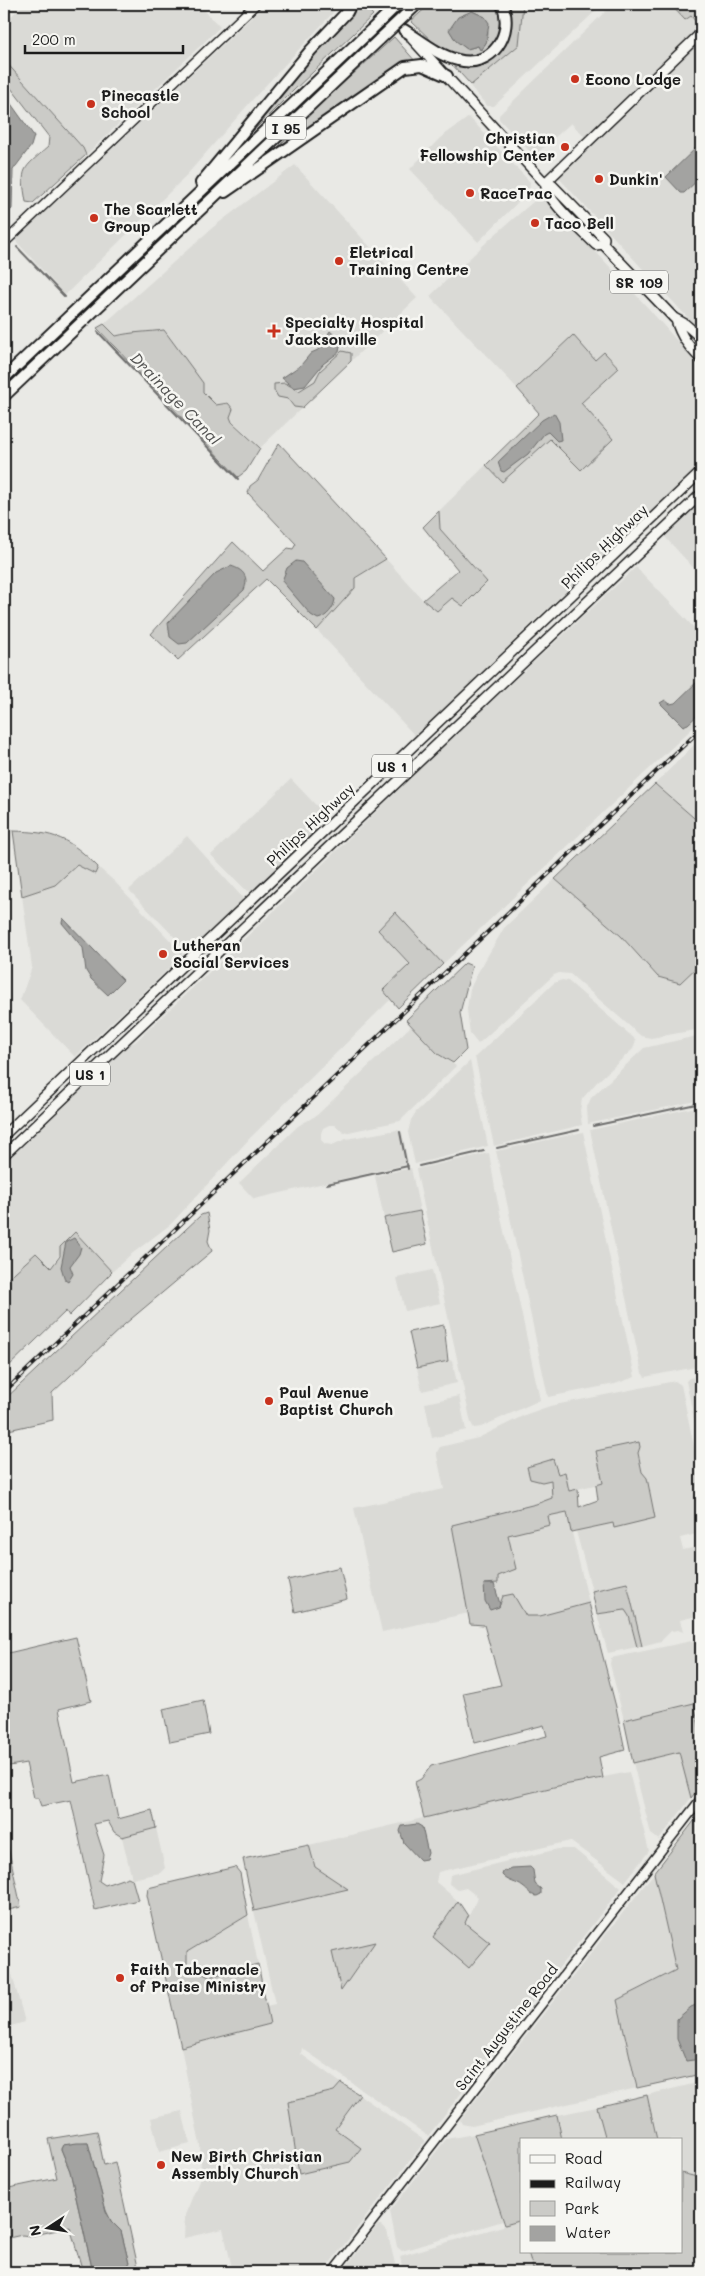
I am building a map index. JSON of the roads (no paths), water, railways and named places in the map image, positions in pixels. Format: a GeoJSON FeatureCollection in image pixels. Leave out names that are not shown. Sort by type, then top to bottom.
{"type":"FeatureCollection","features":[{"type":"Feature","properties":{"kind":"highway"},"geometry":{"type":"LineString","coordinates":[[177,213],[311,50],[347,12],[351,4]]}},
{"type":"Feature","properties":{"kind":"highway","name":"I 95"},"geometry":{"type":"LineString","coordinates":[[4,378],[398,4]]}},
{"type":"Feature","properties":{"kind":"highway"},"geometry":{"type":"LineString","coordinates":[[404,30],[448,57],[464,61],[477,60],[494,51],[504,35],[506,22],[502,4]]}},
{"type":"Feature","properties":{"kind":"highway","name":"I 95"},"geometry":{"type":"LineString","coordinates":[[4,396],[417,5]]}},
{"type":"Feature","properties":{"kind":"highway"},"geometry":{"type":"LineString","coordinates":[[192,217],[274,157],[405,67],[422,65],[447,76]]}},
{"type":"Feature","properties":{"kind":"main road"},"geometry":{"type":"LineString","coordinates":[[4,242],[256,4]]}},
{"type":"Feature","properties":{"kind":"main road","name":"SR 109"},"geometry":{"type":"LineString","coordinates":[[381,5],[545,183],[552,185],[604,238],[603,244],[676,320],[685,324],[701,338]]}},
{"type":"Feature","properties":{"kind":"main road"},"geometry":{"type":"LineString","coordinates":[[545,183],[701,33]]}},
{"type":"Feature","properties":{"kind":"main road","name":"SR 109"},"geometry":{"type":"LineString","coordinates":[[676,320],[679,332],[686,344],[701,360]]}},
{"type":"Feature","properties":{"kind":"main road","name":"Philips Highway"},"geometry":{"type":"LineString","coordinates":[[4,1134],[701,472]]}},
{"type":"Feature","properties":{"kind":"main road","name":"Philips Highway"},"geometry":{"type":"LineString","coordinates":[[4,1156],[701,494]]}},
{"type":"Feature","properties":{"kind":"main road","name":"Saint Augustine Road"},"geometry":{"type":"LineString","coordinates":[[333,2272],[701,1799]]}},
{"type":"Feature","properties":{"kind":"water"},"geometry":{"type":"Polygon","coordinates":[[[472,11],[485,17],[489,23],[486,43],[480,50],[478,46],[467,49],[456,41],[449,30],[458,17],[472,11]]]}},
{"type":"Feature","properties":{"kind":"water"},"geometry":{"type":"Polygon","coordinates":[[[4,94],[34,136],[31,146],[13,170],[12,209],[6,213],[4,212],[4,94]]]}},
{"type":"Feature","properties":{"kind":"water"},"geometry":{"type":"Polygon","coordinates":[[[701,143],[701,177],[684,193],[681,193],[666,177],[701,143]]]}},
{"type":"Feature","properties":{"kind":"water"},"geometry":{"type":"Polygon","coordinates":[[[330,331],[341,341],[339,352],[323,364],[305,386],[294,388],[282,378],[301,365],[311,353],[318,350],[330,331]]]}},
{"type":"Feature","properties":{"kind":"water"},"geometry":{"type":"Polygon","coordinates":[[[554,413],[559,422],[561,440],[557,441],[548,432],[544,434],[528,454],[504,472],[501,471],[498,462],[542,420],[554,413]]]}},
{"type":"Feature","properties":{"kind":"water"},"geometry":{"type":"Polygon","coordinates":[[[296,561],[302,562],[335,599],[330,612],[321,618],[318,619],[311,615],[282,581],[287,568],[296,561]]]}},
{"type":"Feature","properties":{"kind":"water"},"geometry":{"type":"Polygon","coordinates":[[[231,566],[242,572],[246,578],[244,590],[187,643],[179,644],[170,637],[168,623],[216,573],[231,566]]]}},
{"type":"Feature","properties":{"kind":"water"},"geometry":{"type":"Polygon","coordinates":[[[701,678],[701,712],[683,726],[660,703],[665,700],[670,704],[675,703],[701,678]]]}},
{"type":"Feature","properties":{"kind":"water"},"geometry":{"type":"Polygon","coordinates":[[[63,918],[123,980],[108,995],[91,979],[86,971],[83,948],[62,923],[63,918]]]}},
{"type":"Feature","properties":{"kind":"water"},"geometry":{"type":"Polygon","coordinates":[[[74,1238],[81,1247],[79,1254],[70,1266],[73,1274],[68,1282],[65,1280],[61,1267],[66,1242],[74,1238]]]}},
{"type":"Feature","properties":{"kind":"water"},"geometry":{"type":"Polygon","coordinates":[[[484,1584],[494,1584],[500,1604],[499,1607],[490,1610],[485,1601],[484,1584]]]}},
{"type":"Feature","properties":{"kind":"water"},"geometry":{"type":"Polygon","coordinates":[[[417,1824],[422,1827],[428,1853],[426,1859],[420,1860],[404,1843],[400,1831],[402,1826],[417,1824]]]}},
{"type":"Feature","properties":{"kind":"water"},"geometry":{"type":"Polygon","coordinates":[[[530,1867],[533,1870],[535,1884],[541,1889],[541,1894],[537,1896],[502,1875],[503,1872],[512,1868],[530,1867]]]}},
{"type":"Feature","properties":{"kind":"water"},"geometry":{"type":"Polygon","coordinates":[[[701,2003],[701,2059],[686,2061],[677,2039],[677,2019],[691,2007],[701,2003]]]}},
{"type":"Feature","properties":{"kind":"water"},"geometry":{"type":"Polygon","coordinates":[[[88,2143],[106,2211],[111,2221],[121,2231],[131,2272],[93,2272],[70,2171],[61,2149],[63,2145],[88,2143]]]}},
{"type":"Feature","properties":{"kind":"waterway","name":"Drainage Canal"},"geometry":{"type":"LineString","coordinates":[[17,247],[65,297]]}},
{"type":"Feature","properties":{"kind":"waterway","name":"Drainage Canal"},"geometry":{"type":"LineString","coordinates":[[98,332],[238,479]]}},
{"type":"Feature","properties":{"kind":"waterway"},"geometry":{"type":"LineString","coordinates":[[593,1126],[701,1103]]}},
{"type":"Feature","properties":{"kind":"waterway"},"geometry":{"type":"LineString","coordinates":[[497,1148],[579,1130]]}},
{"type":"Feature","properties":{"kind":"waterway"},"geometry":{"type":"LineString","coordinates":[[400,1132],[406,1162]]}},
{"type":"Feature","properties":{"kind":"waterway"},"geometry":{"type":"LineString","coordinates":[[419,1166],[484,1151]]}},
{"type":"Feature","properties":{"kind":"waterway"},"geometry":{"type":"LineString","coordinates":[[407,1164],[408,1169]]}},
{"type":"Feature","properties":{"kind":"waterway"},"geometry":{"type":"LineString","coordinates":[[327,1184],[408,1166]]}},
{"type":"Feature","properties":{"kind":"railway"},"geometry":{"type":"LineString","coordinates":[[4,1392],[701,729]]}},
{"type":"Feature","properties":{"kind":"place","name":"Econo Lodge"},"geometry":{"type":"Point","coordinates":[575,79]}},
{"type":"Feature","properties":{"kind":"place","name":"Pinecastle School"},"geometry":{"type":"Point","coordinates":[91,104]}},
{"type":"Feature","properties":{"kind":"place","name":"Christian Fellowship Center"},"geometry":{"type":"Point","coordinates":[565,147]}},
{"type":"Feature","properties":{"kind":"place","name":"Dunkin'"},"geometry":{"type":"Point","coordinates":[599,179]}},
{"type":"Feature","properties":{"kind":"place","name":"RaceTrac"},"geometry":{"type":"Point","coordinates":[470,193]}},
{"type":"Feature","properties":{"kind":"place","name":"The Scarlett Group"},"geometry":{"type":"Point","coordinates":[94,218]}},
{"type":"Feature","properties":{"kind":"place","name":"Taco Bell"},"geometry":{"type":"Point","coordinates":[535,223]}},
{"type":"Feature","properties":{"kind":"place","name":"Eletrical Training Centre"},"geometry":{"type":"Point","coordinates":[339,261]}},
{"type":"Feature","properties":{"kind":"place","name":"Specialty Hospital Jacksonville"},"geometry":{"type":"Point","coordinates":[274,331]}},
{"type":"Feature","properties":{"kind":"place","name":"Lutheran Social Services"},"geometry":{"type":"Point","coordinates":[163,954]}},
{"type":"Feature","properties":{"kind":"place","name":"Paul Avenue Baptist Church"},"geometry":{"type":"Point","coordinates":[269,1401]}},
{"type":"Feature","properties":{"kind":"place","name":"Faith Tabernacle of Praise Ministry"},"geometry":{"type":"Point","coordinates":[120,1978]}},
{"type":"Feature","properties":{"kind":"place","name":"New Birth Christian Assembly Church"},"geometry":{"type":"Point","coordinates":[161,2165]}}]}
